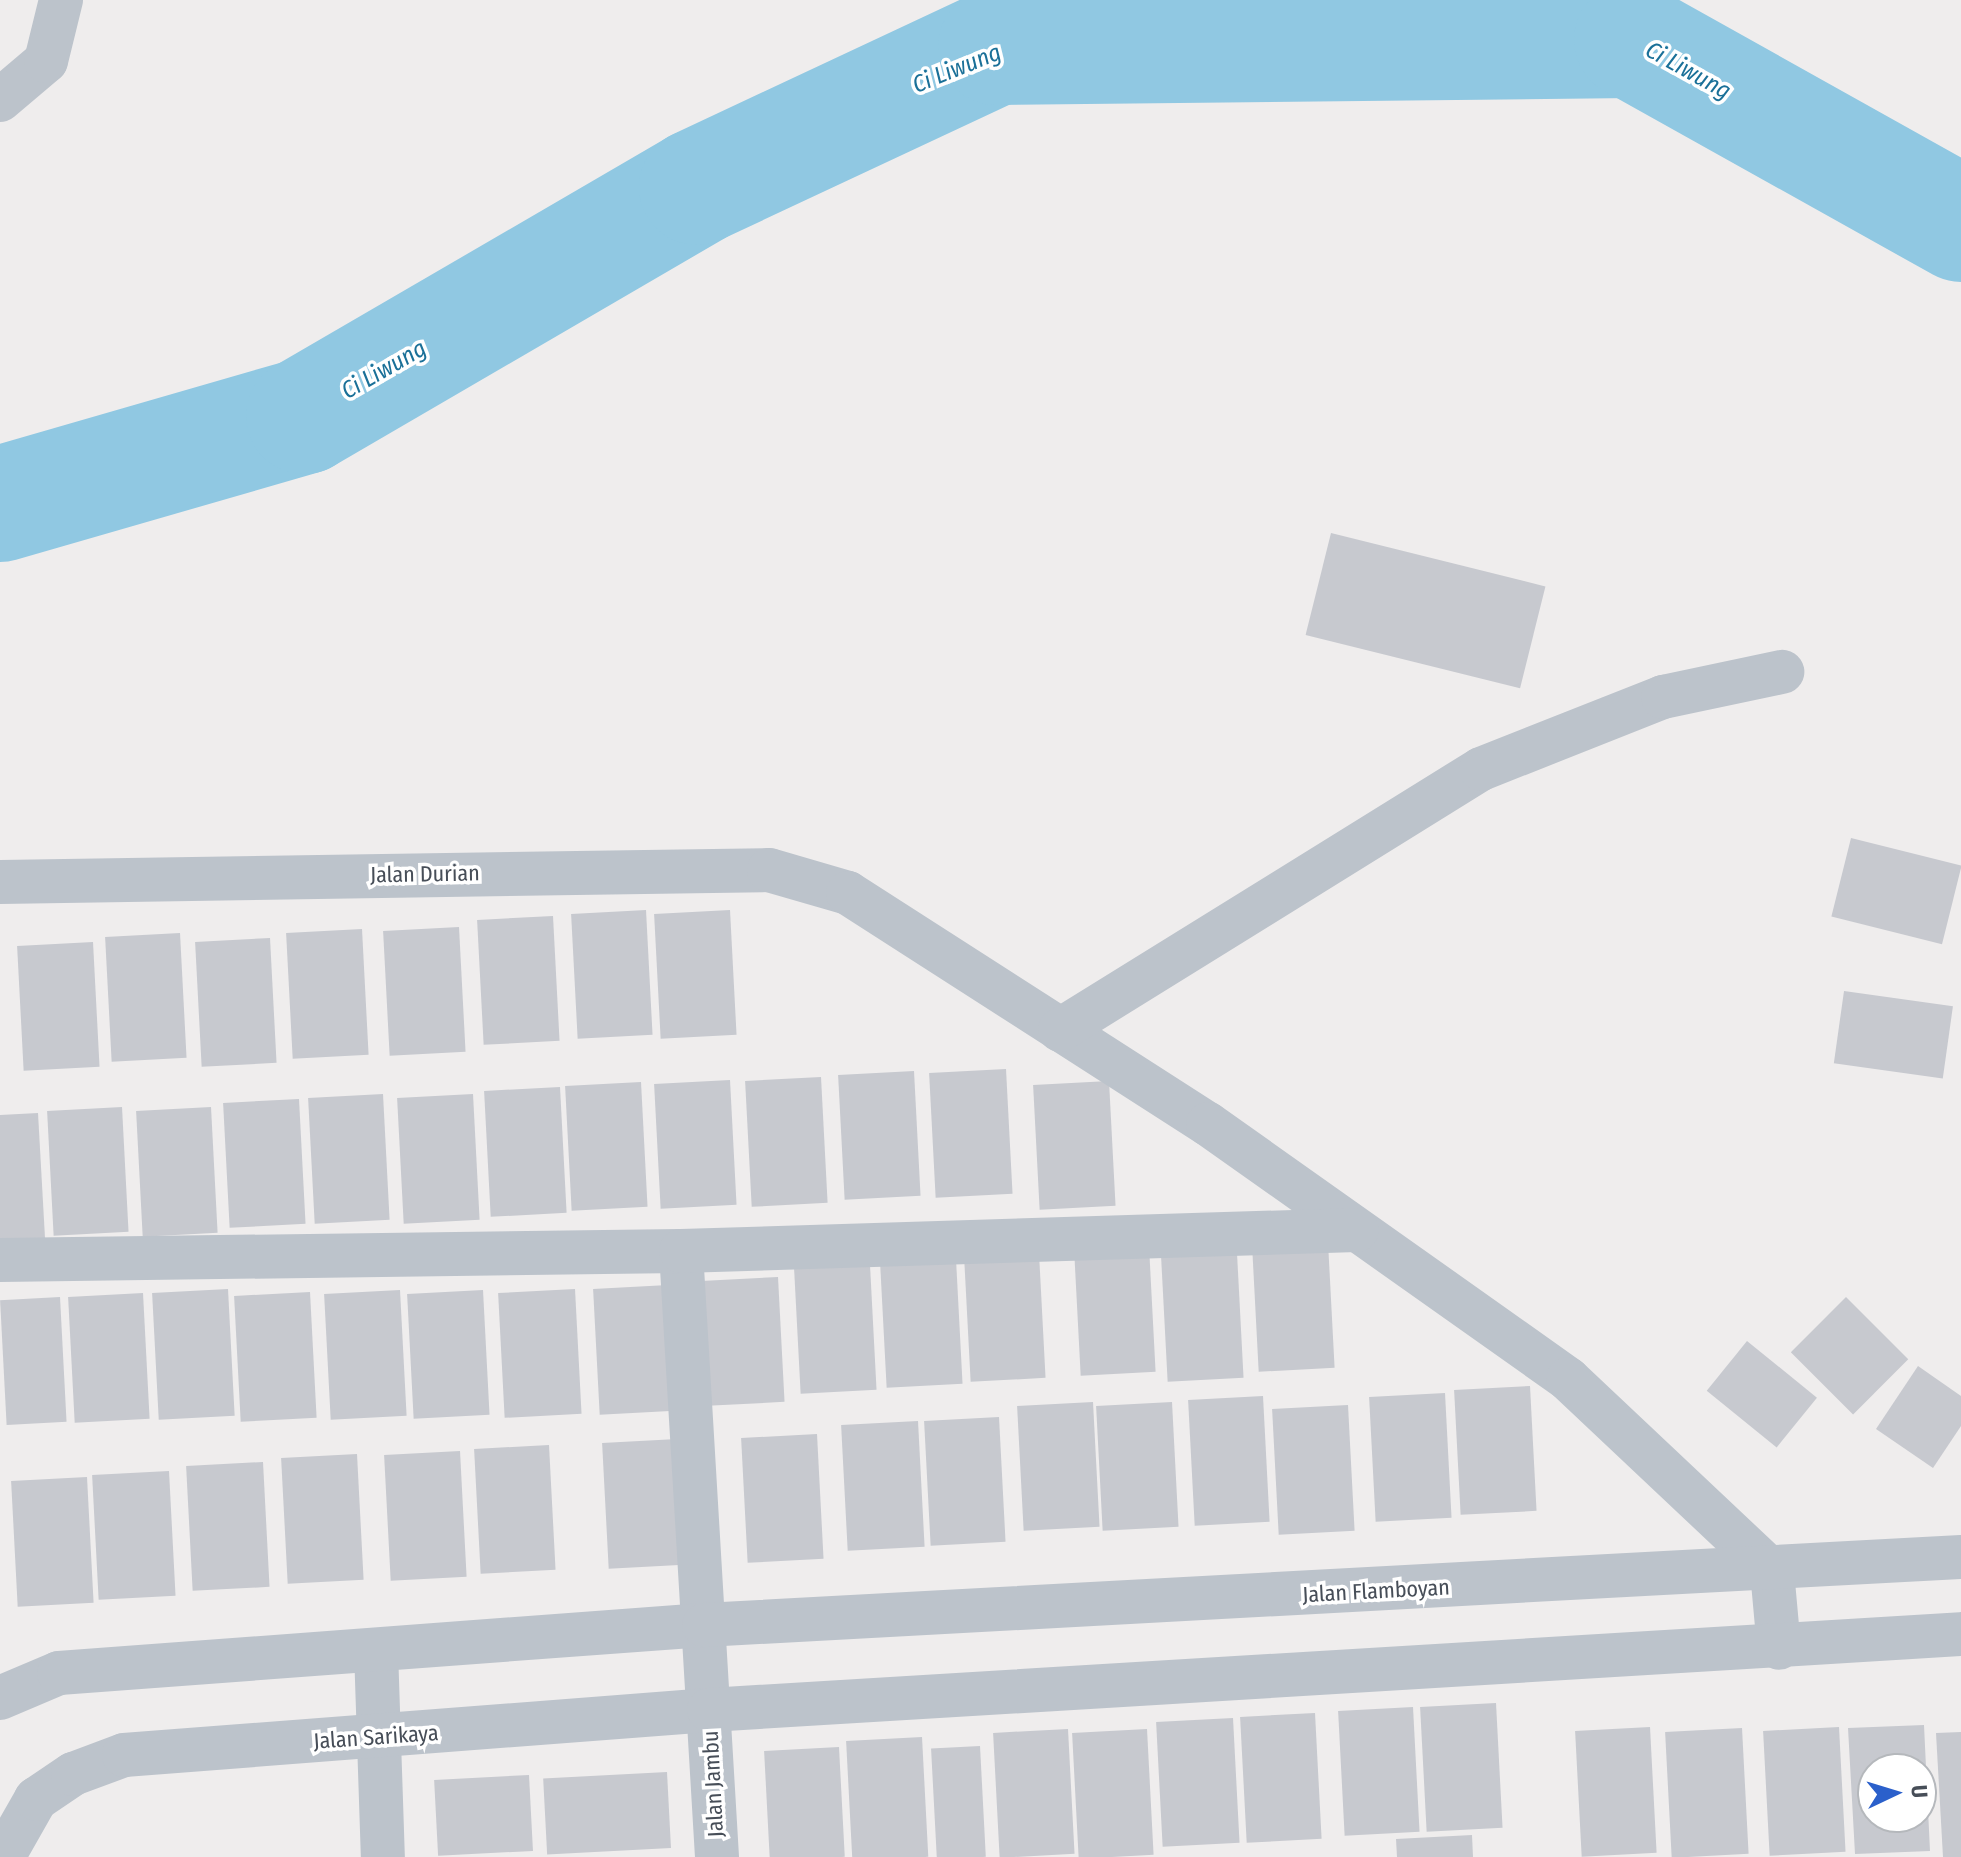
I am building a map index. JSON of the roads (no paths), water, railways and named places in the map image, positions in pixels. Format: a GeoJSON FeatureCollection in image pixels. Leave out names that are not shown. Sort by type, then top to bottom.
{"type":"FeatureCollection","features":[{"type":"Feature","properties":{"kind":"street"},"geometry":{"type":"LineString","coordinates":[[0,100],[46,61],[61,0]]}},
{"type":"Feature","properties":{"kind":"street"},"geometry":{"type":"LineString","coordinates":[[1060,1030],[1481,769],[1663,697],[1782,672]]}},
{"type":"Feature","properties":{"kind":"street","name":"Jalan Durian"},"geometry":{"type":"LineString","coordinates":[[0,882],[769,870],[848,893],[1060,1030],[1357,1230],[1568,1379],[1772,1571]]}},
{"type":"Feature","properties":{"kind":"street"},"geometry":{"type":"LineString","coordinates":[[0,1260],[681,1251],[1357,1230]]}},
{"type":"Feature","properties":{"kind":"street","name":"Jalan Jambu"},"geometry":{"type":"LineString","coordinates":[[681,1251],[717,1857]]}},
{"type":"Feature","properties":{"kind":"street","name":"Jalan Flamboyan"},"geometry":{"type":"LineString","coordinates":[[704,1625],[1772,1571],[1961,1557]]}},
{"type":"Feature","properties":{"kind":"street"},"geometry":{"type":"LineString","coordinates":[[1772,1571],[1779,1648]]}},
{"type":"Feature","properties":{"kind":"street"},"geometry":{"type":"LineString","coordinates":[[0,1698],[59,1673],[704,1625]]}},
{"type":"Feature","properties":{"kind":"street","name":"Jalan Sarikaya"},"geometry":{"type":"LineString","coordinates":[[3,1857],[36,1799],[73,1774],[124,1755],[709,1710],[1779,1648],[1961,1634]]}},
{"type":"Feature","properties":{"kind":"street"},"geometry":{"type":"LineString","coordinates":[[376,1650],[383,1857]]}},
{"type":"Feature","properties":{"kind":"waterway","name":"Ci Liwung"},"geometry":{"type":"LineString","coordinates":[[0,504],[304,416],[697,187],[996,47],[1632,40],[1961,224]]}}]}
